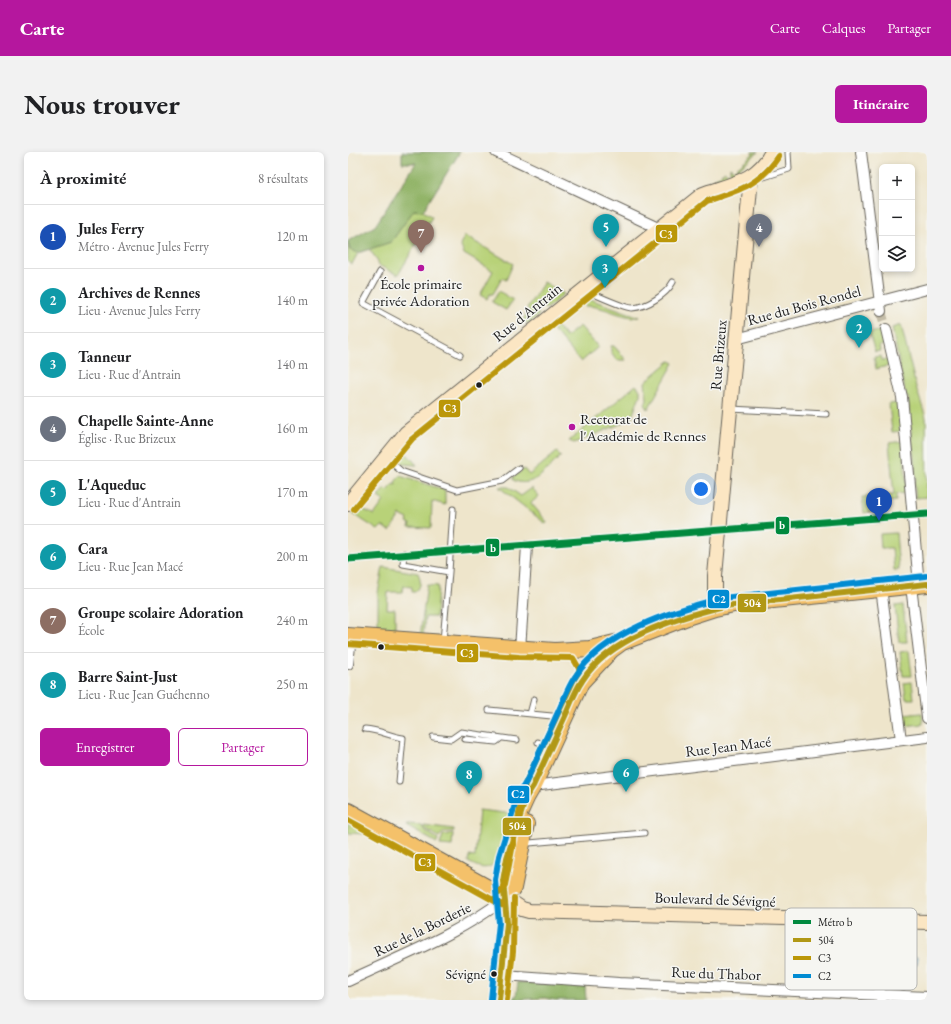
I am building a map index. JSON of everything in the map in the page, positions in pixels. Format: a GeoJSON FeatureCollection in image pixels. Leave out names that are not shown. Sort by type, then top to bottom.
{"type":"FeatureCollection","features":[{"type":"Feature","properties":{"kind":"main road"},"geometry":{"type":"LineString","coordinates":[[349,637],[520,649],[577,650],[596,648],[630,639],[715,608],[734,604],[919,585]]}},
{"type":"Feature","properties":{"kind":"main road"},"geometry":{"type":"LineString","coordinates":[[506,898],[503,882],[517,840],[526,797],[533,786],[544,744],[564,717],[581,682],[588,672],[611,650],[630,639]]}},
{"type":"Feature","properties":{"kind":"main road"},"geometry":{"type":"LineString","coordinates":[[577,650],[587,664],[588,672]]}},
{"type":"Feature","properties":{"kind":"main road"},"geometry":{"type":"LineString","coordinates":[[348,811],[506,898]]}},
{"type":"Feature","properties":{"kind":"street"},"geometry":{"type":"LineString","coordinates":[[496,152],[658,228]]}},
{"type":"Feature","properties":{"kind":"street","name":"Rue d'Antrain"},"geometry":{"type":"LineString","coordinates":[[348,504],[406,433],[658,228],[703,194],[751,177],[767,161],[772,152]]}},
{"type":"Feature","properties":{"kind":"street"},"geometry":{"type":"LineString","coordinates":[[861,152],[880,306]]}},
{"type":"Feature","properties":{"kind":"street","name":"Rue Brizeux"},"geometry":{"type":"LineString","coordinates":[[715,608],[715,576],[751,177]]}},
{"type":"Feature","properties":{"kind":"street","name":"Rue du Bois Rondel"},"geometry":{"type":"LineString","coordinates":[[736,339],[880,306],[927,289]]}},
{"type":"Feature","properties":{"kind":"street"},"geometry":{"type":"LineString","coordinates":[[886,329],[902,397],[919,585],[927,718]]}},
{"type":"Feature","properties":{"kind":"street"},"geometry":{"type":"LineString","coordinates":[[520,649],[527,546]]}},
{"type":"Feature","properties":{"kind":"street"},"geometry":{"type":"LineString","coordinates":[[881,588],[901,740]]}},
{"type":"Feature","properties":{"kind":"street"},"geometry":{"type":"LineString","coordinates":[[348,664],[349,637]]}},
{"type":"Feature","properties":{"kind":"street","name":"Rue Jean Macé"},"geometry":{"type":"LineString","coordinates":[[533,786],[927,737]]}},
{"type":"Feature","properties":{"kind":"street"},"geometry":{"type":"LineString","coordinates":[[499,1000],[503,975],[507,918],[506,898]]}},
{"type":"Feature","properties":{"kind":"street","name":"Boulevard de Sévigné"},"geometry":{"type":"LineString","coordinates":[[506,898],[522,909],[529,911],[785,918]]}},
{"type":"Feature","properties":{"kind":"street","name":"Rue de la Borderie"},"geometry":{"type":"LineString","coordinates":[[348,982],[485,914],[506,898]]}},
{"type":"Feature","properties":{"kind":"street","name":"Boulevard de Sévigné"},"geometry":{"type":"LineString","coordinates":[[917,922],[927,922]]}},
{"type":"Feature","properties":{"kind":"street","name":"Rue du Thabor"},"geometry":{"type":"LineString","coordinates":[[503,975],[619,983],[881,997],[927,997]]}},
{"type":"Feature","properties":{"kind":"lane","name":"Rue d'Antrain"},"geometry":{"type":"LineString","coordinates":[[751,177],[764,177],[789,169],[788,152]]}},
{"type":"Feature","properties":{"kind":"lane"},"geometry":{"type":"LineString","coordinates":[[380,272],[363,303],[460,355]]}},
{"type":"Feature","properties":{"kind":"lane"},"geometry":{"type":"LineString","coordinates":[[583,289],[631,308],[648,304],[668,290],[673,282]]}},
{"type":"Feature","properties":{"kind":"lane"},"geometry":{"type":"LineString","coordinates":[[730,409],[826,414]]}},
{"type":"Feature","properties":{"kind":"lane"},"geometry":{"type":"LineString","coordinates":[[386,457],[400,471],[457,490],[502,480],[519,468]]}},
{"type":"Feature","properties":{"kind":"lane"},"geometry":{"type":"LineString","coordinates":[[443,644],[453,509]]}},
{"type":"Feature","properties":{"kind":"lane"},"geometry":{"type":"LineString","coordinates":[[404,554],[403,564],[449,572]]}},
{"type":"Feature","properties":{"kind":"lane"},"geometry":{"type":"LineString","coordinates":[[530,714],[534,699]]}},
{"type":"Feature","properties":{"kind":"lane"},"geometry":{"type":"LineString","coordinates":[[489,710],[564,717]]}},
{"type":"Feature","properties":{"kind":"lane"},"geometry":{"type":"LineString","coordinates":[[365,728],[379,730],[391,736],[403,738],[399,782]]}},
{"type":"Feature","properties":{"kind":"lane"},"geometry":{"type":"LineString","coordinates":[[433,737],[451,739],[461,732],[494,736],[500,739],[517,740]]}},
{"type":"Feature","properties":{"kind":"lane"},"geometry":{"type":"LineString","coordinates":[[465,739],[496,742],[500,739]]}},
{"type":"Feature","properties":{"kind":"lane"},"geometry":{"type":"LineString","coordinates":[[517,840],[529,843],[644,833]]}},
{"type":"Feature","properties":{"kind":"green space"},"geometry":{"type":"Polygon","coordinates":[[[402,152],[460,152],[423,211],[414,210],[391,242],[358,253],[350,250],[348,241],[375,226],[416,163],[402,163],[402,152]]]}},
{"type":"Feature","properties":{"kind":"green space"},"geometry":{"type":"Polygon","coordinates":[[[752,152],[758,152],[732,174],[730,172],[730,167],[734,170],[753,154],[752,152]]]}},
{"type":"Feature","properties":{"kind":"green space"},"geometry":{"type":"Polygon","coordinates":[[[725,171],[730,175],[713,180],[725,171]]]}},
{"type":"Feature","properties":{"kind":"green space"},"geometry":{"type":"Polygon","coordinates":[[[414,210],[423,211],[432,217],[398,275],[378,265],[378,261],[369,249],[391,242],[414,210]]]}},
{"type":"Feature","properties":{"kind":"green space"},"geometry":{"type":"Polygon","coordinates":[[[465,236],[513,264],[506,280],[502,278],[493,294],[490,294],[487,299],[480,295],[493,271],[464,254],[460,244],[465,236]]]}},
{"type":"Feature","properties":{"kind":"green space"},"geometry":{"type":"Polygon","coordinates":[[[348,242],[350,250],[358,253],[352,264],[348,262],[348,242]]]}},
{"type":"Feature","properties":{"kind":"green space"},"geometry":{"type":"Polygon","coordinates":[[[544,282],[564,294],[546,309],[541,305],[535,310],[539,315],[528,324],[523,320],[529,310],[527,308],[544,282]]]}},
{"type":"Feature","properties":{"kind":"green space"},"geometry":{"type":"Polygon","coordinates":[[[499,291],[513,300],[506,310],[492,302],[499,291]]]}},
{"type":"Feature","properties":{"kind":"green space"},"geometry":{"type":"Polygon","coordinates":[[[589,299],[640,317],[626,316],[592,306],[585,306],[583,304],[589,299]]]}},
{"type":"Feature","properties":{"kind":"green space"},"geometry":{"type":"Polygon","coordinates":[[[556,325],[566,337],[580,326],[598,347],[581,362],[552,328],[556,325]]]}},
{"type":"Feature","properties":{"kind":"green space"},"geometry":{"type":"Polygon","coordinates":[[[901,325],[916,387],[926,418],[927,497],[916,498],[914,482],[916,481],[908,397],[906,397],[892,328],[901,325]]]}},
{"type":"Feature","properties":{"kind":"green space"},"geometry":{"type":"Polygon","coordinates":[[[883,330],[886,344],[879,346],[880,351],[875,352],[869,333],[883,330]]]}},
{"type":"Feature","properties":{"kind":"green space"},"geometry":{"type":"Polygon","coordinates":[[[611,346],[614,346],[626,360],[617,360],[611,352],[611,346]]]}},
{"type":"Feature","properties":{"kind":"green space"},"geometry":{"type":"Polygon","coordinates":[[[881,356],[882,360],[890,359],[891,365],[876,369],[874,357],[881,356]]]}},
{"type":"Feature","properties":{"kind":"green space"},"geometry":{"type":"Polygon","coordinates":[[[670,361],[674,363],[648,409],[645,404],[647,399],[645,382],[670,361]]]}},
{"type":"Feature","properties":{"kind":"green space"},"geometry":{"type":"Polygon","coordinates":[[[636,385],[640,390],[640,395],[632,417],[618,425],[574,443],[569,441],[636,385]]]}},
{"type":"Feature","properties":{"kind":"green space"},"geometry":{"type":"Polygon","coordinates":[[[899,403],[902,431],[892,432],[889,404],[899,403]]]}},
{"type":"Feature","properties":{"kind":"green space"},"geometry":{"type":"Polygon","coordinates":[[[903,441],[907,493],[896,494],[896,501],[877,503],[877,506],[886,506],[886,509],[864,513],[862,497],[894,495],[889,443],[903,441]]]}},
{"type":"Feature","properties":{"kind":"green space"},"geometry":{"type":"Polygon","coordinates":[[[405,452],[417,465],[403,464],[396,461],[405,452]]]}},
{"type":"Feature","properties":{"kind":"green space"},"geometry":{"type":"Polygon","coordinates":[[[557,452],[561,456],[545,472],[534,480],[520,482],[513,480],[513,477],[524,469],[529,475],[557,452]]]}},
{"type":"Feature","properties":{"kind":"green space"},"geometry":{"type":"Polygon","coordinates":[[[400,476],[445,490],[445,505],[432,501],[431,528],[409,527],[410,524],[407,522],[408,519],[400,515],[390,531],[382,526],[378,530],[353,514],[357,506],[374,515],[384,501],[378,497],[385,488],[388,491],[393,484],[396,485],[395,482],[400,476]]]}},
{"type":"Feature","properties":{"kind":"green space"},"geometry":{"type":"Polygon","coordinates":[[[499,487],[508,487],[521,496],[532,488],[539,496],[531,503],[547,522],[546,524],[499,487]]]}},
{"type":"Feature","properties":{"kind":"green space"},"geometry":{"type":"Polygon","coordinates":[[[896,533],[899,570],[894,570],[892,548],[881,548],[880,534],[896,533]]]}},
{"type":"Feature","properties":{"kind":"green space"},"geometry":{"type":"Polygon","coordinates":[[[383,567],[418,573],[420,578],[420,586],[415,592],[412,592],[412,587],[403,586],[402,592],[388,592],[387,609],[395,609],[395,634],[378,633],[378,593],[383,567]]]}},
{"type":"Feature","properties":{"kind":"green space"},"geometry":{"type":"Polygon","coordinates":[[[427,585],[438,586],[436,617],[425,617],[423,637],[420,636],[427,585]]]}},
{"type":"Feature","properties":{"kind":"green space"},"geometry":{"type":"Polygon","coordinates":[[[903,605],[907,642],[899,642],[895,606],[903,605]]]}},
{"type":"Feature","properties":{"kind":"green space"},"geometry":{"type":"Polygon","coordinates":[[[909,651],[912,676],[903,676],[900,652],[909,651]]]}},
{"type":"Feature","properties":{"kind":"green space"},"geometry":{"type":"Polygon","coordinates":[[[912,682],[914,699],[906,699],[904,683],[912,682]]]}},
{"type":"Feature","properties":{"kind":"green space"},"geometry":{"type":"Polygon","coordinates":[[[922,713],[923,724],[904,726],[902,715],[922,713]]]}},
{"type":"Feature","properties":{"kind":"green space"},"geometry":{"type":"Polygon","coordinates":[[[479,810],[513,814],[495,862],[486,868],[479,867],[468,862],[469,856],[475,857],[479,810]]]}},
{"type":"Feature","properties":{"kind":"green space"},"geometry":{"type":"Polygon","coordinates":[[[348,821],[365,830],[366,834],[348,833],[348,821]]]}},
{"type":"Feature","properties":{"kind":"green space"},"geometry":{"type":"Polygon","coordinates":[[[407,824],[421,825],[425,831],[438,839],[437,843],[406,826],[407,824]]]}},
{"type":"Feature","properties":{"kind":"green space"},"geometry":{"type":"Polygon","coordinates":[[[423,825],[454,829],[454,831],[444,832],[439,837],[425,829],[423,825]]]}},
{"type":"Feature","properties":{"kind":"green space"},"geometry":{"type":"Polygon","coordinates":[[[453,833],[452,846],[440,845],[443,835],[453,833]]]}},
{"type":"Feature","properties":{"kind":"green space"},"geometry":{"type":"Polygon","coordinates":[[[518,982],[585,986],[586,1000],[555,1000],[545,998],[509,1000],[510,996],[516,997],[518,982]]]}},
{"type":"Feature","properties":{"kind":"tunnel"},"geometry":{"type":"LineString","coordinates":[[881,311],[886,329]]}},
{"type":"Feature","properties":{"kind":"metro line","name":"b"},"geometry":{"type":"LineString","coordinates":[[348,559],[927,514]]}},
{"type":"Feature","properties":{"kind":"transit line","name":"C3"},"geometry":{"type":"LineString","coordinates":[[354,509],[412,439],[707,201],[748,186],[764,174],[779,156]]}},
{"type":"Feature","properties":{"kind":"transit line","name":"C2"},"geometry":{"type":"LineString","coordinates":[[491,999],[499,923],[495,880],[499,856],[518,795],[526,782],[570,685],[587,661],[621,636],[640,626],[702,603],[722,598],[926,576]]}},
{"type":"Feature","properties":{"kind":"transit line","name":"504"},"geometry":{"type":"LineString","coordinates":[[499,1000],[507,923],[503,881],[507,858],[526,797],[533,786],[577,689],[594,666],[609,653],[645,632],[685,617],[724,606],[927,584]]}},
{"type":"Feature","properties":{"kind":"transit line","name":"C3"},"geometry":{"type":"LineString","coordinates":[[348,644],[519,657],[573,658],[580,670],[574,679],[525,784],[505,885],[499,893]]}},
{"type":"Feature","properties":{"kind":"transit line","name":"C3"},"geometry":{"type":"LineString","coordinates":[[348,820],[502,905]]}},
{"type":"Feature","properties":{"kind":"transit line","name":"C3"},"geometry":{"type":"LineString","coordinates":[[507,1000],[513,952],[514,898]]}},
{"type":"Feature","properties":{"kind":"place","name":"L'Aqueduc"},"geometry":{"type":"Point","coordinates":[606,247]}},
{"type":"Feature","properties":{"kind":"place","name":"Chapelle Sainte-Anne"},"geometry":{"type":"Point","coordinates":[759,247]}},
{"type":"Feature","properties":{"kind":"place","name":"Groupe scolaire Adoration"},"geometry":{"type":"Point","coordinates":[421,253]}},
{"type":"Feature","properties":{"kind":"place","name":"École primaire privée Adoration"},"geometry":{"type":"Point","coordinates":[421,268]}},
{"type":"Feature","properties":{"kind":"place","name":"Tanneur"},"geometry":{"type":"Point","coordinates":[605,288]}},
{"type":"Feature","properties":{"kind":"place","name":"Archives de Rennes"},"geometry":{"type":"Point","coordinates":[859,348]}},
{"type":"Feature","properties":{"kind":"place","name":"Rectorat de l'Académie de Rennes"},"geometry":{"type":"Point","coordinates":[572,427]}},
{"type":"Feature","properties":{"kind":"place","name":"Jules Ferry"},"geometry":{"type":"Point","coordinates":[879,521]}},
{"type":"Feature","properties":{"kind":"place","name":"Cara"},"geometry":{"type":"Point","coordinates":[626,792]}},
{"type":"Feature","properties":{"kind":"place","name":"Barre Saint-Just"},"geometry":{"type":"Point","coordinates":[469,794]}},
{"type":"Feature","properties":{"kind":"place","name":"Sévigné"},"geometry":{"type":"Point","coordinates":[494,974]}}]}
